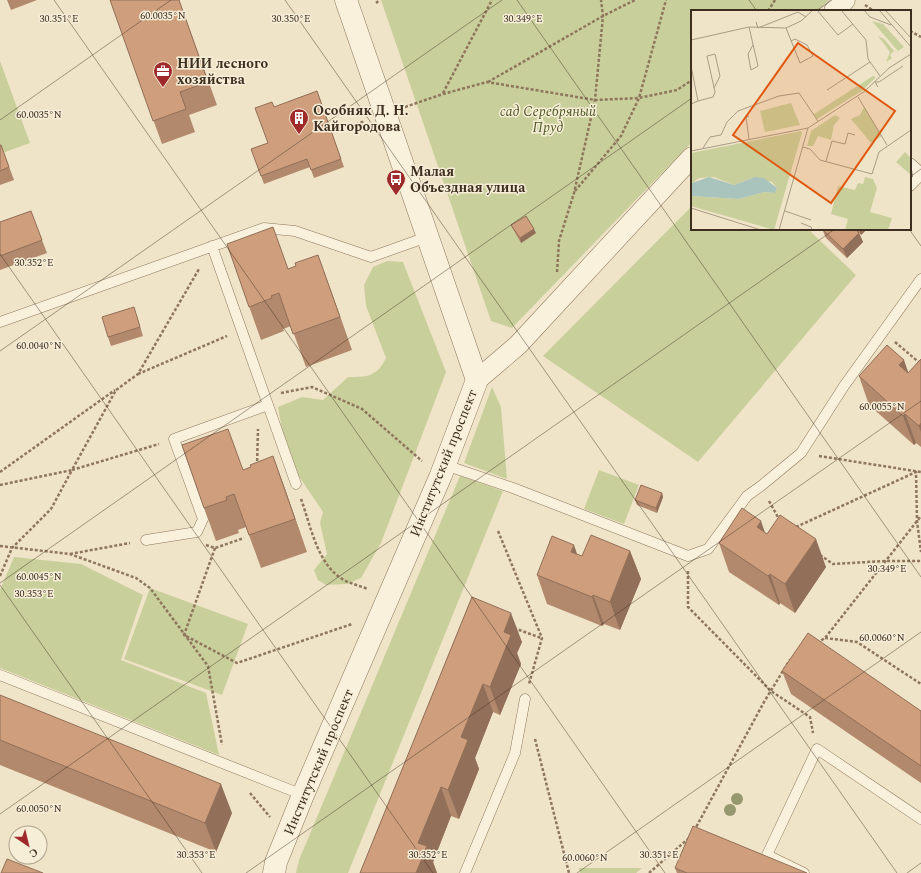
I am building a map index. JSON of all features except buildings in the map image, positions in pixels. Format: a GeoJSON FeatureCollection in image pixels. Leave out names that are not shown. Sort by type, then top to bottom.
{"type":"FeatureCollection","features":[{"type":"Feature","properties":{"kind":"street","name":"Институтский проспект"},"geometry":{"type":"LineString","coordinates":[[274,873],[276,862],[303,795],[443,470],[476,380],[346,0]]}},
{"type":"Feature","properties":{"kind":"street"},"geometry":{"type":"LineString","coordinates":[[835,10],[845,0]]}},
{"type":"Feature","properties":{"kind":"street"},"geometry":{"type":"LineString","coordinates":[[476,380],[518,345],[691,158]]}},
{"type":"Feature","properties":{"kind":"lane"},"geometry":{"type":"LineString","coordinates":[[911,164],[917,169],[918,178],[911,185]]}},
{"type":"Feature","properties":{"kind":"lane"},"geometry":{"type":"LineString","coordinates":[[0,322],[264,228],[296,231],[371,257],[427,237]]}},
{"type":"Feature","properties":{"kind":"lane"},"geometry":{"type":"LineString","coordinates":[[212,246],[242,330],[264,403],[296,484]]}},
{"type":"Feature","properties":{"kind":"lane"},"geometry":{"type":"LineString","coordinates":[[443,470],[513,488],[688,556],[708,549],[747,496],[801,453],[844,386],[921,279]]}},
{"type":"Feature","properties":{"kind":"lane"},"geometry":{"type":"LineString","coordinates":[[146,540],[197,532],[203,519],[174,439],[264,403]]}},
{"type":"Feature","properties":{"kind":"lane"},"geometry":{"type":"LineString","coordinates":[[0,675],[225,762],[303,795]]}},
{"type":"Feature","properties":{"kind":"lane"},"geometry":{"type":"LineString","coordinates":[[465,873],[515,753],[525,699]]}},
{"type":"Feature","properties":{"kind":"lane"},"geometry":{"type":"LineString","coordinates":[[804,873],[767,855],[817,749],[921,819]]}},
{"type":"Feature","properties":{"kind":"path"},"geometry":{"type":"LineString","coordinates":[[376,3],[380,0]]}},
{"type":"Feature","properties":{"kind":"path"},"geometry":{"type":"LineString","coordinates":[[492,0],[443,94],[487,82],[602,16],[636,0]]}},
{"type":"Feature","properties":{"kind":"path"},"geometry":{"type":"LineString","coordinates":[[555,306],[559,241],[574,193],[595,100],[602,16],[601,0]]}},
{"type":"Feature","properties":{"kind":"path"},"geometry":{"type":"LineString","coordinates":[[574,193],[621,136],[639,98],[666,0]]}},
{"type":"Feature","properties":{"kind":"path"},"geometry":{"type":"LineString","coordinates":[[769,10],[775,0]]}},
{"type":"Feature","properties":{"kind":"path"},"geometry":{"type":"LineString","coordinates":[[911,32],[921,37]]}},
{"type":"Feature","properties":{"kind":"path"},"geometry":{"type":"LineString","coordinates":[[487,82],[595,100],[639,98],[677,90],[691,81]]}},
{"type":"Feature","properties":{"kind":"path"},"geometry":{"type":"LineString","coordinates":[[138,374],[212,246]]}},
{"type":"Feature","properties":{"kind":"path"},"geometry":{"type":"LineString","coordinates":[[0,472],[138,374],[242,330]]}},
{"type":"Feature","properties":{"kind":"path"},"geometry":{"type":"LineString","coordinates":[[883,332],[921,364]]}},
{"type":"Feature","properties":{"kind":"path"},"geometry":{"type":"LineString","coordinates":[[258,471],[256,464],[264,403],[312,387],[362,408],[417,458],[443,470]]}},
{"type":"Feature","properties":{"kind":"path"},"geometry":{"type":"LineString","coordinates":[[0,576],[12,548],[51,509],[116,390]]}},
{"type":"Feature","properties":{"kind":"path"},"geometry":{"type":"LineString","coordinates":[[0,484],[72,470],[174,439]]}},
{"type":"Feature","properties":{"kind":"path"},"geometry":{"type":"LineString","coordinates":[[801,453],[921,472]]}},
{"type":"Feature","properties":{"kind":"path"},"geometry":{"type":"LineString","coordinates":[[916,472],[917,521],[921,552]]}},
{"type":"Feature","properties":{"kind":"path"},"geometry":{"type":"LineString","coordinates":[[793,528],[916,472]]}},
{"type":"Feature","properties":{"kind":"path"},"geometry":{"type":"LineString","coordinates":[[296,484],[319,550],[329,567],[344,580],[368,589]]}},
{"type":"Feature","properties":{"kind":"path"},"geometry":{"type":"LineString","coordinates":[[761,486],[782,525]]}},
{"type":"Feature","properties":{"kind":"path"},"geometry":{"type":"LineString","coordinates":[[813,646],[825,638],[921,516]]}},
{"type":"Feature","properties":{"kind":"path"},"geometry":{"type":"LineString","coordinates":[[498,531],[542,638],[525,699]]}},
{"type":"Feature","properties":{"kind":"path"},"geometry":{"type":"LineString","coordinates":[[197,532],[204,544],[215,548],[244,538]]}},
{"type":"Feature","properties":{"kind":"path"},"geometry":{"type":"LineString","coordinates":[[70,554],[146,540]]}},
{"type":"Feature","properties":{"kind":"path"},"geometry":{"type":"LineString","coordinates":[[0,546],[70,554],[136,578],[150,588],[208,666],[225,762]]}},
{"type":"Feature","properties":{"kind":"path"},"geometry":{"type":"LineString","coordinates":[[184,635],[215,548]]}},
{"type":"Feature","properties":{"kind":"path"},"geometry":{"type":"LineString","coordinates":[[815,552],[833,564],[885,561],[921,561]]}},
{"type":"Feature","properties":{"kind":"path"},"geometry":{"type":"LineString","coordinates":[[688,556],[688,607],[771,691],[810,717],[817,749]]}},
{"type":"Feature","properties":{"kind":"path"},"geometry":{"type":"LineString","coordinates":[[184,635],[237,663],[355,623]]}},
{"type":"Feature","properties":{"kind":"path"},"geometry":{"type":"LineString","coordinates":[[512,627],[542,638]]}},
{"type":"Feature","properties":{"kind":"path"},"geometry":{"type":"LineString","coordinates":[[825,638],[857,642],[921,684]]}},
{"type":"Feature","properties":{"kind":"path"},"geometry":{"type":"LineString","coordinates":[[688,844],[771,691],[789,661],[795,657]]}},
{"type":"Feature","properties":{"kind":"path"},"geometry":{"type":"LineString","coordinates":[[535,736],[569,873]]}},
{"type":"Feature","properties":{"kind":"path"},"geometry":{"type":"LineString","coordinates":[[249,792],[273,821]]}},
{"type":"Feature","properties":{"kind":"path"},"geometry":{"type":"LineString","coordinates":[[649,873],[691,836]]}},
{"type":"Feature","properties":{"kind":"green space","name":"сад Серебряный Пруд"},"geometry":{"type":"Polygon","coordinates":[[[381,0],[829,0],[819,10],[691,10],[691,143],[512,328],[491,321],[381,0]]]}},
{"type":"Feature","properties":{"kind":"green space"},"geometry":{"type":"Polygon","coordinates":[[[0,61],[30,143],[0,154],[0,61]]]}},
{"type":"Feature","properties":{"kind":"green space"},"geometry":{"type":"Polygon","coordinates":[[[691,207],[691,230],[809,230],[856,275],[698,462],[543,356],[691,207]]]}},
{"type":"Feature","properties":{"kind":"green space"},"geometry":{"type":"Polygon","coordinates":[[[387,261],[403,262],[446,372],[381,543],[361,578],[347,584],[326,585],[318,580],[314,570],[327,554],[320,523],[323,512],[296,472],[283,435],[278,407],[302,397],[323,400],[348,377],[371,375],[383,364],[386,358],[366,306],[364,285],[373,267],[387,261]]]}},
{"type":"Feature","properties":{"kind":"green space"},"geometry":{"type":"Polygon","coordinates":[[[492,387],[501,407],[507,479],[464,463],[492,387]]]}},
{"type":"Feature","properties":{"kind":"green space"},"geometry":{"type":"Polygon","coordinates":[[[599,470],[639,485],[624,524],[584,509],[599,470]]]}},
{"type":"Feature","properties":{"kind":"green space"},"geometry":{"type":"Polygon","coordinates":[[[460,476],[503,491],[348,873],[296,873],[299,860],[460,476]]]}},
{"type":"Feature","properties":{"kind":"green space"},"geometry":{"type":"Polygon","coordinates":[[[14,557],[81,564],[143,595],[121,660],[206,693],[219,755],[0,668],[0,590],[14,557]]]}},
{"type":"Feature","properties":{"kind":"green space"},"geometry":{"type":"Polygon","coordinates":[[[150,588],[248,624],[222,695],[124,659],[150,588]]]}},
{"type":"Feature","properties":{"kind":"green space"},"geometry":{"type":"Polygon","coordinates":[[[579,868],[642,868],[636,873],[580,873],[579,868]]]}},
{"type":"Feature","properties":{"kind":"place","name":"НИИ лесного хозяйства"},"geometry":{"type":"Point","coordinates":[163,88]}},
{"type":"Feature","properties":{"kind":"place","name":"Особняк Д. Н. Кайгородова"},"geometry":{"type":"Point","coordinates":[299,135]}},
{"type":"Feature","properties":{"kind":"place","name":"Малая Объездная улица"},"geometry":{"type":"Point","coordinates":[396,196]}}]}
